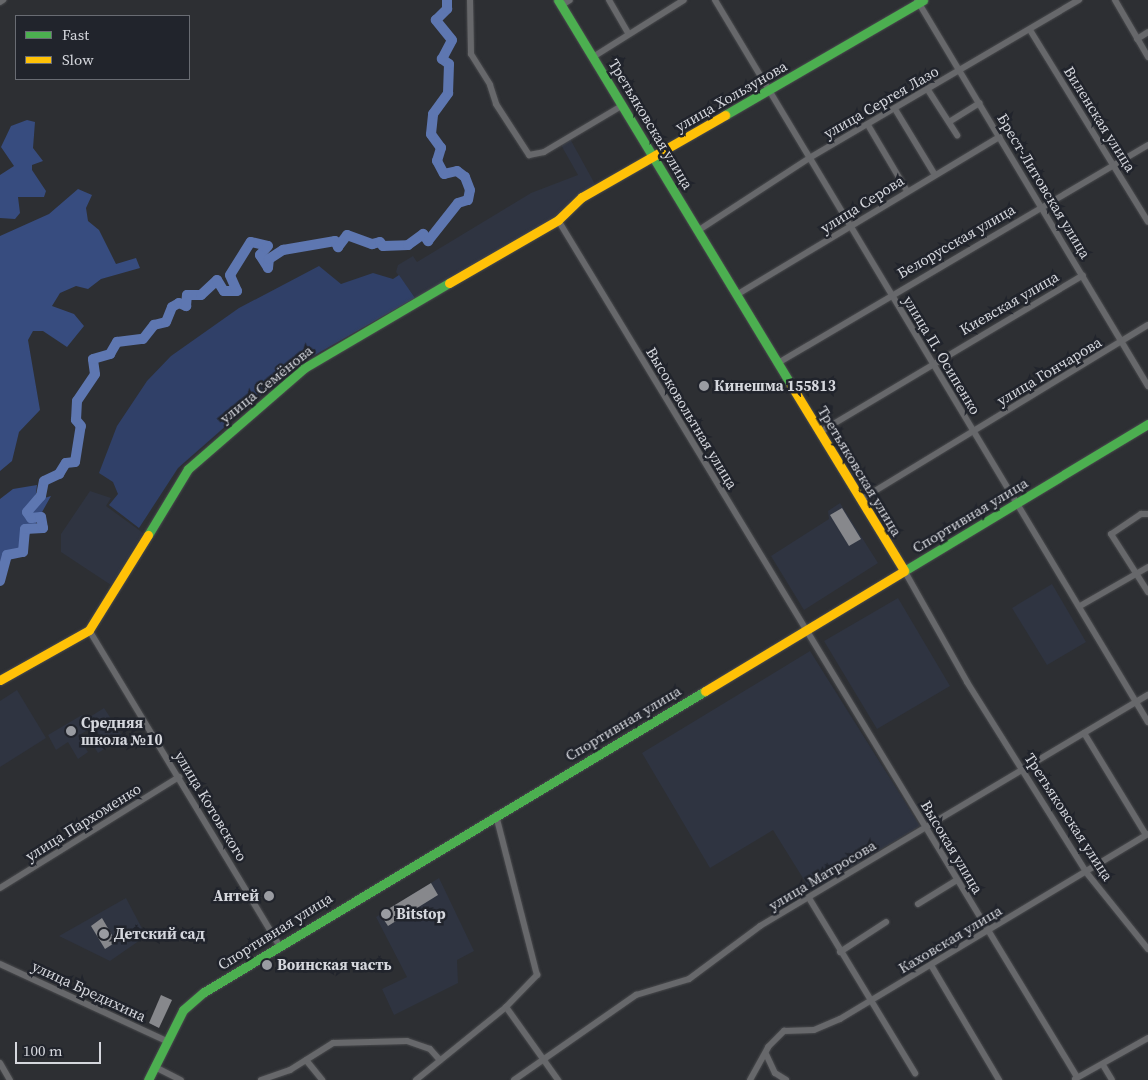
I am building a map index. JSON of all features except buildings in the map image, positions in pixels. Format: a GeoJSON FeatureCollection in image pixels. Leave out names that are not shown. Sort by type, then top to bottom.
{"type":"FeatureCollection","features":[{"type":"Feature","properties":{"kind":"street"},"geometry":{"type":"LineString","coordinates":[[470,0],[471,54],[490,85],[496,104],[529,155],[544,152],[623,105]]}},
{"type":"Feature","properties":{"kind":"street"},"geometry":{"type":"LineString","coordinates":[[560,3],[570,0]]}},
{"type":"Feature","properties":{"kind":"street"},"geometry":{"type":"LineString","coordinates":[[609,0],[629,34]]}},
{"type":"Feature","properties":{"kind":"street"},"geometry":{"type":"LineString","coordinates":[[594,57],[684,0]]}},
{"type":"Feature","properties":{"kind":"street","name":"улица П. Осипенко"},"geometry":{"type":"LineString","coordinates":[[715,0],[1148,722]]}},
{"type":"Feature","properties":{"kind":"street","name":"улица Сергея Лазо"},"geometry":{"type":"LineString","coordinates":[[699,230],[811,158],[960,72],[1079,0]]}},
{"type":"Feature","properties":{"kind":"street"},"geometry":{"type":"LineString","coordinates":[[1115,0],[1148,57]]}},
{"type":"Feature","properties":{"kind":"street","name":"улица Хользунова"},"geometry":{"type":"LineString","coordinates":[[558,220],[582,197],[653,154],[770,90],[920,1]]}},
{"type":"Feature","properties":{"kind":"street","name":"Брест-Литовская улица"},"geometry":{"type":"LineString","coordinates":[[920,1],[960,72],[1148,386]]}},
{"type":"Feature","properties":{"kind":"street","name":"Третьяковская улица"},"geometry":{"type":"LineString","coordinates":[[560,3],[738,294],[860,500],[1086,872],[1148,949]]}},
{"type":"Feature","properties":{"kind":"street","name":"Виленская улица"},"geometry":{"type":"LineString","coordinates":[[1030,30],[1148,222]]}},
{"type":"Feature","properties":{"kind":"street"},"geometry":{"type":"LineString","coordinates":[[1137,39],[1148,32]]}},
{"type":"Feature","properties":{"kind":"street"},"geometry":{"type":"LineString","coordinates":[[928,90],[957,135]]}},
{"type":"Feature","properties":{"kind":"street"},"geometry":{"type":"LineString","coordinates":[[949,122],[979,103]]}},
{"type":"Feature","properties":{"kind":"street"},"geometry":{"type":"LineString","coordinates":[[895,109],[935,175]]}},
{"type":"Feature","properties":{"kind":"street"},"geometry":{"type":"LineString","coordinates":[[868,125],[907,191]]}},
{"type":"Feature","properties":{"kind":"street","name":"улица Серова"},"geometry":{"type":"LineString","coordinates":[[738,294],[999,137]]}},
{"type":"Feature","properties":{"kind":"street","name":"Белорусская улица"},"geometry":{"type":"LineString","coordinates":[[778,362],[890,293],[1113,163],[1148,145]]}},
{"type":"Feature","properties":{"kind":"street","name":"Высоковольтная улица"},"geometry":{"type":"LineString","coordinates":[[558,220],[806,629]]}},
{"type":"Feature","properties":{"kind":"street","name":"улица Семёнова"},"geometry":{"type":"LineString","coordinates":[[89,630],[176,484],[260,404],[328,352],[558,220]]}},
{"type":"Feature","properties":{"kind":"street","name":"Киевская улица"},"geometry":{"type":"LineString","coordinates":[[820,432],[1083,275]]}},
{"type":"Feature","properties":{"kind":"street","name":"улица Гончарова"},"geometry":{"type":"LineString","coordinates":[[860,500],[1148,325]]}},
{"type":"Feature","properties":{"kind":"street","name":"Спортивная улица"},"geometry":{"type":"LineString","coordinates":[[148,1080],[167,1041],[190,1002],[279,945],[1148,424]]}},
{"type":"Feature","properties":{"kind":"street"},"geometry":{"type":"LineString","coordinates":[[1148,514],[1141,514],[1111,534],[1148,592]]}},
{"type":"Feature","properties":{"kind":"street"},"geometry":{"type":"LineString","coordinates":[[1080,606],[1148,567]]}},
{"type":"Feature","properties":{"kind":"street","name":"Высокая улица"},"geometry":{"type":"LineString","coordinates":[[806,629],[1075,1079]]}},
{"type":"Feature","properties":{"kind":"street"},"geometry":{"type":"LineString","coordinates":[[0,680],[89,630]]}},
{"type":"Feature","properties":{"kind":"street","name":"улица Котовского"},"geometry":{"type":"LineString","coordinates":[[89,630],[180,777],[279,945]]}},
{"type":"Feature","properties":{"kind":"street","name":"улица Матросова"},"geometry":{"type":"LineString","coordinates":[[514,1080],[541,1058],[636,995],[689,979],[748,934],[1148,695]]}},
{"type":"Feature","properties":{"kind":"street"},"geometry":{"type":"LineString","coordinates":[[1084,733],[1147,835]]}},
{"type":"Feature","properties":{"kind":"street","name":"улица Пархоменко"},"geometry":{"type":"LineString","coordinates":[[0,888],[180,777]]}},
{"type":"Feature","properties":{"kind":"street"},"geometry":{"type":"LineString","coordinates":[[416,1080],[506,1007],[537,975],[496,815]]}},
{"type":"Feature","properties":{"kind":"street","name":"Каховская улица"},"geometry":{"type":"LineString","coordinates":[[750,1080],[766,1054],[784,1032],[823,1028],[931,966],[1147,835]]}},
{"type":"Feature","properties":{"kind":"street"},"geometry":{"type":"LineString","coordinates":[[918,904],[957,880]]}},
{"type":"Feature","properties":{"kind":"street"},"geometry":{"type":"LineString","coordinates":[[808,898],[915,1073]]}},
{"type":"Feature","properties":{"kind":"street"},"geometry":{"type":"LineString","coordinates":[[840,952],[886,922]]}},
{"type":"Feature","properties":{"kind":"street","name":"улица Бредихина"},"geometry":{"type":"LineString","coordinates":[[0,964],[167,1041]]}},
{"type":"Feature","properties":{"kind":"street"},"geometry":{"type":"LineString","coordinates":[[931,966],[998,1080]]}},
{"type":"Feature","properties":{"kind":"street"},"geometry":{"type":"LineString","coordinates":[[506,1007],[558,1080]]}},
{"type":"Feature","properties":{"kind":"street"},"geometry":{"type":"LineString","coordinates":[[1075,1079],[1103,1065],[1148,1038]]}},
{"type":"Feature","properties":{"kind":"street"},"geometry":{"type":"LineString","coordinates":[[261,1080],[306,1060],[333,1043],[407,1041],[430,1049],[440,1060]]}},
{"type":"Feature","properties":{"kind":"street"},"geometry":{"type":"LineString","coordinates":[[766,1054],[774,1073],[786,1080]]}},
{"type":"Feature","properties":{"kind":"street"},"geometry":{"type":"LineString","coordinates":[[306,1060],[322,1080]]}},
{"type":"Feature","properties":{"kind":"street"},"geometry":{"type":"LineString","coordinates":[[0,1063],[10,1080]]}},
{"type":"Feature","properties":{"kind":"street"},"geometry":{"type":"LineString","coordinates":[[1103,1065],[1112,1080]]}},
{"type":"Feature","properties":{"kind":"street"},"geometry":{"type":"LineString","coordinates":[[154,1067],[181,1080]]}},
{"type":"Feature","properties":{"kind":"shaded area"},"geometry":{"type":"Polygon","coordinates":[[[27,120],[35,122],[33,148],[43,161],[32,165],[32,170],[46,191],[44,197],[18,197],[20,213],[15,219],[0,218],[0,175],[14,166],[1,147],[11,126],[27,120]]]}},
{"type":"Feature","properties":{"kind":"shaded area"},"geometry":{"type":"Polygon","coordinates":[[[569,137],[596,186],[556,218],[416,299],[396,272],[398,265],[413,256],[417,262],[531,193],[578,175],[561,145],[569,137]]]}},
{"type":"Feature","properties":{"kind":"shaded area"},"geometry":{"type":"Polygon","coordinates":[[[78,189],[92,195],[86,208],[88,221],[99,230],[116,264],[136,258],[140,268],[101,279],[88,289],[76,286],[60,293],[52,306],[74,314],[84,326],[67,347],[43,331],[33,331],[28,340],[40,410],[19,432],[12,461],[0,471],[0,236],[49,214],[78,189]]]}},
{"type":"Feature","properties":{"kind":"shaded area"},"geometry":{"type":"Polygon","coordinates":[[[319,266],[341,284],[373,273],[393,279],[399,275],[415,298],[292,368],[178,468],[139,528],[109,505],[118,494],[113,482],[99,473],[117,426],[147,381],[171,356],[239,308],[319,266]]]}},
{"type":"Feature","properties":{"kind":"shaded area"},"geometry":{"type":"Polygon","coordinates":[[[37,485],[35,501],[51,496],[27,539],[0,572],[0,499],[13,489],[37,485]]]}},
{"type":"Feature","properties":{"kind":"shaded area"},"geometry":{"type":"Polygon","coordinates":[[[90,491],[111,498],[106,506],[143,533],[111,585],[61,552],[61,534],[90,491]]]}},
{"type":"Feature","properties":{"kind":"shaded area"},"geometry":{"type":"Polygon","coordinates":[[[840,503],[878,563],[804,610],[771,556],[829,519],[828,511],[840,503]]]}},
{"type":"Feature","properties":{"kind":"shaded area"},"geometry":{"type":"Polygon","coordinates":[[[1052,584],[1086,642],[1047,665],[1012,608],[1052,584]]]}},
{"type":"Feature","properties":{"kind":"shaded area"},"geometry":{"type":"Polygon","coordinates":[[[898,598],[950,686],[877,729],[824,641],[898,598]]]}},
{"type":"Feature","properties":{"kind":"shaded area"},"geometry":{"type":"Polygon","coordinates":[[[810,651],[920,826],[811,891],[773,830],[710,868],[642,753],[810,651]]]}},
{"type":"Feature","properties":{"kind":"shaded area"},"geometry":{"type":"Polygon","coordinates":[[[17,690],[46,738],[0,767],[0,701],[17,690]]]}},
{"type":"Feature","properties":{"kind":"shaded area","name":"Средняя школа №10"},"geometry":{"type":"Polygon","coordinates":[[[104,708],[123,737],[98,753],[93,745],[102,740],[94,726],[78,736],[88,752],[78,759],[68,742],[56,750],[48,735],[82,715],[85,720],[104,708]]]}},
{"type":"Feature","properties":{"kind":"shaded area"},"geometry":{"type":"Polygon","coordinates":[[[439,878],[474,951],[457,960],[458,983],[394,1015],[382,989],[407,977],[376,917],[439,878]]]}},
{"type":"Feature","properties":{"kind":"shaded area","name":"Детский сад"},"geometry":{"type":"Polygon","coordinates":[[[126,898],[146,936],[110,961],[59,936],[126,898]]]}},
{"type":"Feature","properties":{"kind":"waterway"},"geometry":{"type":"LineString","coordinates":[[0,581],[7,555],[23,552],[25,529],[43,528],[41,517],[31,518],[27,512],[41,496],[44,481],[59,474],[66,463],[75,462],[81,426],[76,420],[77,401],[95,374],[93,359],[110,354],[117,342],[143,339],[154,325],[166,322],[172,307],[179,303],[186,306],[187,295],[201,295],[217,280],[224,291],[237,291],[230,275],[251,242],[268,246],[260,255],[268,268],[269,259],[283,250],[335,241],[338,247],[347,235],[372,244],[380,242],[383,246],[408,245],[423,234],[428,241],[458,203],[468,200],[470,190],[465,177],[457,171],[444,174],[437,161],[441,148],[431,134],[433,114],[448,93],[449,64],[442,59],[452,40],[436,20],[447,9],[447,0]]}},
{"type":"Feature","properties":{"kind":"traffic: fast"},"geometry":{"type":"LineString","coordinates":[[558,0],[791,385]]}},
{"type":"Feature","properties":{"kind":"traffic: fast"},"geometry":{"type":"LineString","coordinates":[[725,115],[923,0]]}},
{"type":"Feature","properties":{"kind":"traffic: fast"},"geometry":{"type":"LineString","coordinates":[[148,535],[188,469],[304,368],[449,283]]}},
{"type":"Feature","properties":{"kind":"traffic: fast"},"geometry":{"type":"LineString","coordinates":[[904,571],[1148,424]]}},
{"type":"Feature","properties":{"kind":"traffic: fast"},"geometry":{"type":"LineString","coordinates":[[148,1080],[183,1010],[204,992],[705,691]]}},
{"type":"Feature","properties":{"kind":"traffic: slow"},"geometry":{"type":"LineString","coordinates":[[449,283],[558,220],[582,197],[725,115]]}},
{"type":"Feature","properties":{"kind":"traffic: slow"},"geometry":{"type":"LineString","coordinates":[[791,385],[904,570]]}},
{"type":"Feature","properties":{"kind":"traffic: slow"},"geometry":{"type":"LineString","coordinates":[[0,680],[89,630],[148,535]]}},
{"type":"Feature","properties":{"kind":"traffic: slow"},"geometry":{"type":"LineString","coordinates":[[705,691],[904,571]]}},
{"type":"Feature","properties":{"kind":"place","name":"Кинешма 155813"},"geometry":{"type":"Point","coordinates":[704,386]}},
{"type":"Feature","properties":{"kind":"place","name":"Средняя школа №10"},"geometry":{"type":"Point","coordinates":[71,731]}},
{"type":"Feature","properties":{"kind":"place","name":"Антей"},"geometry":{"type":"Point","coordinates":[269,896]}},
{"type":"Feature","properties":{"kind":"place","name":"Bitstop"},"geometry":{"type":"Point","coordinates":[386,914]}},
{"type":"Feature","properties":{"kind":"place","name":"Детский сад"},"geometry":{"type":"Point","coordinates":[104,934]}},
{"type":"Feature","properties":{"kind":"place","name":"Воинская часть"},"geometry":{"type":"Point","coordinates":[267,965]}}]}
